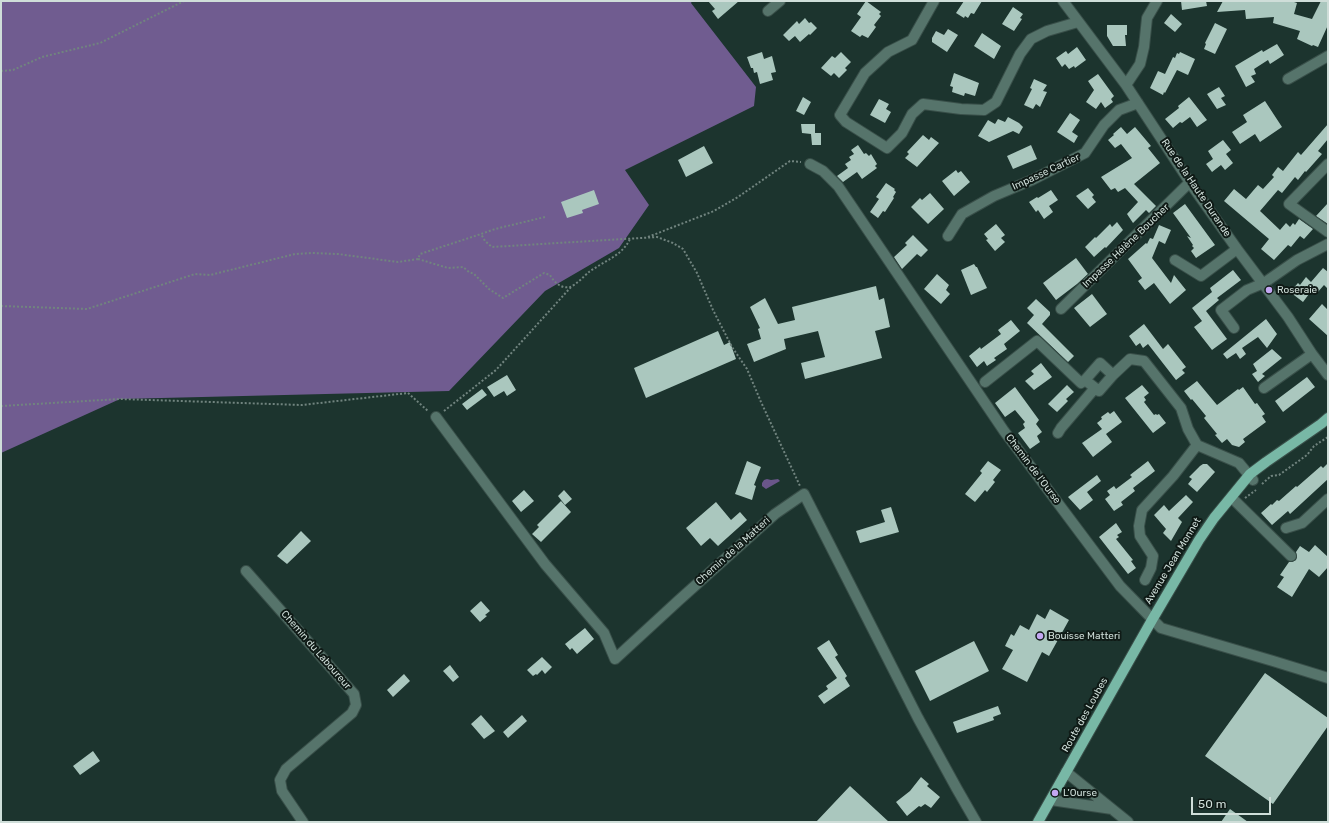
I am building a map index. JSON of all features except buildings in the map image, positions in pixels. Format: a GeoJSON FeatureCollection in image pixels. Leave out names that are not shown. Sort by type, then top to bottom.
{"type":"FeatureCollection","features":[{"type":"Feature","properties":{"kind":"main road","name":"Avenue Jean Monnet"},"geometry":{"type":"LineString","coordinates":[[1152,620],[1199,540],[1214,518],[1235,501],[1252,477],[1266,462],[1328,418]]}},
{"type":"Feature","properties":{"kind":"main road","name":"Avenue Jean Monnet"},"geometry":{"type":"LineString","coordinates":[[1252,477],[1328,427]]}},
{"type":"Feature","properties":{"kind":"main road","name":"Route des Loubes"},"geometry":{"type":"LineString","coordinates":[[1038,822],[1152,620]]}},
{"type":"Feature","properties":{"kind":"street"},"geometry":{"type":"LineString","coordinates":[[768,11],[780,1]]}},
{"type":"Feature","properties":{"kind":"street"},"geometry":{"type":"LineString","coordinates":[[934,1],[912,40],[888,52],[865,73],[840,115],[846,122],[887,148],[902,133],[912,114],[923,104],[961,109],[984,110],[996,102],[1020,54],[1031,39],[1047,31],[1078,22]]}},
{"type":"Feature","properties":{"kind":"street","name":"Rue de la Haute Durande"},"geometry":{"type":"LineString","coordinates":[[1063,1],[1126,84],[1190,182],[1237,249],[1264,283],[1328,376]]}},
{"type":"Feature","properties":{"kind":"street"},"geometry":{"type":"LineString","coordinates":[[1126,84],[1140,64],[1144,47],[1147,18],[1157,1]]}},
{"type":"Feature","properties":{"kind":"street"},"geometry":{"type":"LineString","coordinates":[[1288,79],[1328,56]]}},
{"type":"Feature","properties":{"kind":"street","name":"Impasse Cartier"},"geometry":{"type":"LineString","coordinates":[[948,236],[962,214],[994,196],[1032,180],[1085,154],[1104,125],[1119,110],[1138,103]]}},
{"type":"Feature","properties":{"kind":"street","name":"Chemin de l'Ourse"},"geometry":{"type":"LineString","coordinates":[[810,164],[823,171],[838,186],[1004,431],[1120,586],[1152,620],[1161,628],[1328,678]]}},
{"type":"Feature","properties":{"kind":"street"},"geometry":{"type":"LineString","coordinates":[[1328,164],[1289,204],[1328,232]]}},
{"type":"Feature","properties":{"kind":"street","name":"Impasse Hélène Boucher"},"geometry":{"type":"LineString","coordinates":[[1061,309],[1190,182]]}},
{"type":"Feature","properties":{"kind":"street"},"geometry":{"type":"LineString","coordinates":[[1234,328],[1221,310],[1246,290],[1264,283],[1297,260],[1328,244]]}},
{"type":"Feature","properties":{"kind":"street"},"geometry":{"type":"LineString","coordinates":[[1175,260],[1201,276],[1237,249]]}},
{"type":"Feature","properties":{"kind":"street"},"geometry":{"type":"LineString","coordinates":[[984,382],[1037,341],[1082,383],[1100,363],[1113,374]]}},
{"type":"Feature","properties":{"kind":"street"},"geometry":{"type":"LineString","coordinates":[[1264,388],[1312,354]]}},
{"type":"Feature","properties":{"kind":"street"},"geometry":{"type":"LineString","coordinates":[[1085,380],[1099,390],[1113,374],[1130,359],[1144,361],[1181,408],[1188,429],[1197,445],[1239,462],[1252,477]]}},
{"type":"Feature","properties":{"kind":"street"},"geometry":{"type":"LineString","coordinates":[[1058,433],[1065,422],[1095,388]]}},
{"type":"Feature","properties":{"kind":"street","name":"Chemin de la Matteri"},"geometry":{"type":"LineString","coordinates":[[436,417],[546,564],[604,633],[615,659],[678,600],[775,514],[804,494]]}},
{"type":"Feature","properties":{"kind":"street"},"geometry":{"type":"LineString","coordinates":[[1146,580],[1151,568],[1153,556],[1140,536],[1139,526],[1142,510],[1173,476],[1197,445]]}},
{"type":"Feature","properties":{"kind":"street"},"geometry":{"type":"LineString","coordinates":[[804,494],[918,718],[976,822]]}},
{"type":"Feature","properties":{"kind":"street"},"geometry":{"type":"LineString","coordinates":[[1286,528],[1302,523],[1328,499]]}},
{"type":"Feature","properties":{"kind":"street"},"geometry":{"type":"LineString","coordinates":[[1235,501],[1291,556]]}},
{"type":"Feature","properties":{"kind":"street","name":"Chemin du Laboureur"},"geometry":{"type":"LineString","coordinates":[[246,571],[354,694],[356,705],[352,713],[286,769],[280,780],[282,791],[303,822]]}},
{"type":"Feature","properties":{"kind":"street"},"geometry":{"type":"LineString","coordinates":[[1066,772],[1128,822]]}},
{"type":"Feature","properties":{"kind":"street"},"geometry":{"type":"LineString","coordinates":[[1051,800],[1112,809]]}},
{"type":"Feature","properties":{"kind":"path"},"geometry":{"type":"LineString","coordinates":[[1,71],[13,70],[42,57],[100,43],[184,1]]}},
{"type":"Feature","properties":{"kind":"path"},"geometry":{"type":"LineString","coordinates":[[646,238],[714,211],[738,197],[790,161],[810,164]]}},
{"type":"Feature","properties":{"kind":"path"},"geometry":{"type":"LineString","coordinates":[[418,259],[420,254],[495,229],[545,217]]}},
{"type":"Feature","properties":{"kind":"path"},"geometry":{"type":"LineString","coordinates":[[481,234],[484,241],[492,247],[582,241],[630,240],[657,237],[683,249],[697,273],[713,310],[732,347],[747,369],[804,494]]}},
{"type":"Feature","properties":{"kind":"path"},"geometry":{"type":"LineString","coordinates":[[1,406],[120,400],[302,405],[408,393],[436,417],[496,370],[571,287],[590,271],[615,256],[627,246],[630,240]]}},
{"type":"Feature","properties":{"kind":"path"},"geometry":{"type":"LineString","coordinates":[[1,306],[87,309],[196,274],[210,275],[295,254],[338,254],[398,262],[418,259],[448,268],[463,267],[474,274],[489,289],[503,298],[544,273],[550,275],[554,281],[563,287],[571,287]]}},
{"type":"Feature","properties":{"kind":"path"},"geometry":{"type":"LineString","coordinates":[[1235,501],[1242,500],[1250,496],[1272,476],[1279,475],[1307,455],[1314,446],[1328,437]]}},
{"type":"Feature","properties":{"kind":"shaded area"},"geometry":{"type":"Polygon","coordinates":[[[1,1],[692,1],[691,3],[756,87],[754,106],[625,170],[649,205],[619,248],[545,291],[449,391],[120,399],[1,453],[1,1]]]}},
{"type":"Feature","properties":{"kind":"shaded area"},"geometry":{"type":"Polygon","coordinates":[[[767,479],[778,479],[780,481],[766,489],[762,486],[762,483],[767,479]]]}},
{"type":"Feature","properties":{"kind":"place","name":"Roseraie"},"geometry":{"type":"Point","coordinates":[1269,290]}},
{"type":"Feature","properties":{"kind":"place","name":"Bouisse Matteri"},"geometry":{"type":"Point","coordinates":[1040,636]}},
{"type":"Feature","properties":{"kind":"place","name":"L'Ourse"},"geometry":{"type":"Point","coordinates":[1055,793]}}]}
